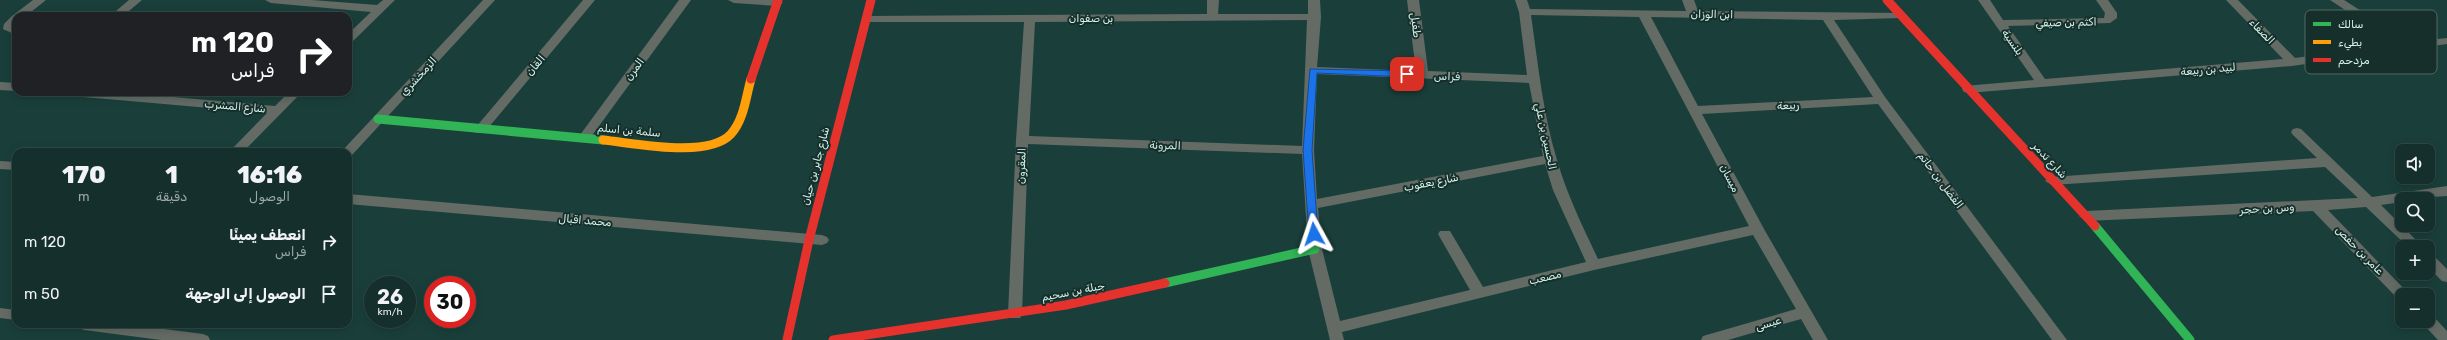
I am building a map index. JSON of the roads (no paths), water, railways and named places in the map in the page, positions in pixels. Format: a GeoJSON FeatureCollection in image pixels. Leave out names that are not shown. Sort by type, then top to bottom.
{"type":"FeatureCollection","features":[{"type":"Feature","properties":{"kind":"street"},"geometry":{"type":"LineString","coordinates":[[24,12],[40,0]]}},
{"type":"Feature","properties":{"kind":"street"},"geometry":{"type":"LineString","coordinates":[[121,12],[136,0]]}},
{"type":"Feature","properties":{"kind":"street"},"geometry":{"type":"LineString","coordinates":[[271,0],[380,9]]}},
{"type":"Feature","properties":{"kind":"street"},"geometry":{"type":"LineString","coordinates":[[352,36],[389,0]]}},
{"type":"Feature","properties":{"kind":"street","name":"الزمخشري"},"geometry":{"type":"LineString","coordinates":[[351,148],[488,0]]}},
{"type":"Feature","properties":{"kind":"street","name":"القان"},"geometry":{"type":"LineString","coordinates":[[480,130],[589,0]]}},
{"type":"Feature","properties":{"kind":"street","name":"المرن"},"geometry":{"type":"LineString","coordinates":[[584,138],[685,0]]}},
{"type":"Feature","properties":{"kind":"street"},"geometry":{"type":"LineString","coordinates":[[734,0],[778,1]]}},
{"type":"Feature","properties":{"kind":"street","name":"شارع جابر بن حيان"},"geometry":{"type":"LineString","coordinates":[[871,0],[872,22]]}},
{"type":"Feature","properties":{"kind":"street","name":"شارع جابر بن حيان"},"geometry":{"type":"LineString","coordinates":[[787,340],[819,240],[872,22],[881,0]]}},
{"type":"Feature","properties":{"kind":"street"},"geometry":{"type":"LineString","coordinates":[[1212,17],[1214,0]]}},
{"type":"Feature","properties":{"kind":"street"},"geometry":{"type":"LineString","coordinates":[[1314,0],[1315,17],[1308,150],[1311,205],[1315,249],[1336,334]]}},
{"type":"Feature","properties":{"kind":"street","name":"طفيل"},"geometry":{"type":"LineString","coordinates":[[1413,0],[1423,75]]}},
{"type":"Feature","properties":{"kind":"street"},"geometry":{"type":"LineString","coordinates":[[1688,0],[1693,14]]}},
{"type":"Feature","properties":{"kind":"street","name":"شارع تدمر"},"geometry":{"type":"LineString","coordinates":[[1887,0],[1899,15],[2086,216],[2190,340]]}},
{"type":"Feature","properties":{"kind":"street","name":"بلنسية"},"geometry":{"type":"LineString","coordinates":[[1984,0],[2042,83]]}},
{"type":"Feature","properties":{"kind":"street","name":"اكثم بن صيفي"},"geometry":{"type":"LineString","coordinates":[[2000,23],[2106,21],[2111,18],[2111,13],[2102,0]]}},
{"type":"Feature","properties":{"kind":"street","name":"الصفاء"},"geometry":{"type":"LineString","coordinates":[[2232,0],[2292,62]]}},
{"type":"Feature","properties":{"kind":"street"},"geometry":{"type":"LineString","coordinates":[[2336,0],[2352,10]]}},
{"type":"Feature","properties":{"kind":"street","name":"سلمة بن اسلم"},"geometry":{"type":"LineString","coordinates":[[378,119],[480,130],[693,148],[721,144],[730,136],[735,128],[778,1]]}},
{"type":"Feature","properties":{"kind":"street","name":"ابن الوزان"},"geometry":{"type":"LineString","coordinates":[[1523,6],[1643,14],[1826,17],[1899,15]]}},
{"type":"Feature","properties":{"kind":"street","name":"الحسين بن علي"},"geometry":{"type":"LineString","coordinates":[[1523,6],[1534,79],[1550,159],[1560,190],[1594,265]]}},
{"type":"Feature","properties":{"kind":"street","name":"ميسان"},"geometry":{"type":"LineString","coordinates":[[1643,14],[1757,229],[1821,340]]}},
{"type":"Feature","properties":{"kind":"street","name":"بن صفوان"},"geometry":{"type":"LineString","coordinates":[[872,22],[1030,18],[1315,17]]}},
{"type":"Feature","properties":{"kind":"street","name":"الفضل بن حاتم"},"geometry":{"type":"LineString","coordinates":[[1826,17],[1881,100],[2060,340]]}},
{"type":"Feature","properties":{"kind":"street","name":"المقرون"},"geometry":{"type":"LineString","coordinates":[[1015,314],[1022,140],[1030,18]]}},
{"type":"Feature","properties":{"kind":"street"},"geometry":{"type":"LineString","coordinates":[[12,22],[10,24],[10,29],[12,30]]}},
{"type":"Feature","properties":{"kind":"street","name":"لبيد بن ربيعة"},"geometry":{"type":"LineString","coordinates":[[2437,43],[2447,41]]}},
{"type":"Feature","properties":{"kind":"street","name":"لبيد بن ربيعة"},"geometry":{"type":"LineString","coordinates":[[1968,89],[2305,60]]}},
{"type":"Feature","properties":{"kind":"street","name":"فراس"},"geometry":{"type":"LineString","coordinates":[[1312,70],[1534,79]]}},
{"type":"Feature","properties":{"kind":"street"},"geometry":{"type":"LineString","coordinates":[[0,86],[12,87]]}},
{"type":"Feature","properties":{"kind":"street","name":"شارع المشرب"},"geometry":{"type":"LineString","coordinates":[[118,96],[278,110]]}},
{"type":"Feature","properties":{"kind":"street"},"geometry":{"type":"LineString","coordinates":[[238,148],[292,96]]}},
{"type":"Feature","properties":{"kind":"street","name":"ربيعة"},"geometry":{"type":"LineString","coordinates":[[1694,110],[1881,100]]}},
{"type":"Feature","properties":{"kind":"street"},"geometry":{"type":"LineString","coordinates":[[2297,132],[2409,240]]}},
{"type":"Feature","properties":{"kind":"street","name":"المرونة"},"geometry":{"type":"LineString","coordinates":[[1022,140],[1308,150]]}},
{"type":"Feature","properties":{"kind":"street","name":"شارع يعقوب"},"geometry":{"type":"LineString","coordinates":[[1311,205],[1550,159]]}},
{"type":"Feature","properties":{"kind":"street"},"geometry":{"type":"LineString","coordinates":[[2052,181],[2328,162]]}},
{"type":"Feature","properties":{"kind":"street"},"geometry":{"type":"LineString","coordinates":[[0,165],[12,166]]}},
{"type":"Feature","properties":{"kind":"street","name":"وس بن حجر"},"geometry":{"type":"LineString","coordinates":[[2086,216],[2316,206],[2369,202],[2447,191]]}},
{"type":"Feature","properties":{"kind":"street","name":"محمد اقبال"},"geometry":{"type":"LineString","coordinates":[[352,199],[819,240]]}},
{"type":"Feature","properties":{"kind":"street","name":"عامر بن حفص"},"geometry":{"type":"LineString","coordinates":[[2316,206],[2396,288]]}},
{"type":"Feature","properties":{"kind":"street","name":"مصعب"},"geometry":{"type":"LineString","coordinates":[[1336,334],[1480,294],[1594,265],[1757,229]]}},
{"type":"Feature","properties":{"kind":"street"},"geometry":{"type":"LineString","coordinates":[[1445,234],[1480,294]]}},
{"type":"Feature","properties":{"kind":"street","name":"جبلة بن سحيم"},"geometry":{"type":"LineString","coordinates":[[834,340],[1015,314],[1147,288],[1315,249]]}},
{"type":"Feature","properties":{"kind":"street"},"geometry":{"type":"LineString","coordinates":[[2435,266],[2447,277]]}},
{"type":"Feature","properties":{"kind":"street"},"geometry":{"type":"LineString","coordinates":[[0,312],[12,314]]}},
{"type":"Feature","properties":{"kind":"street","name":"عيسى"},"geometry":{"type":"LineString","coordinates":[[1708,340],[1806,312]]}},
{"type":"Feature","properties":{"kind":"street"},"geometry":{"type":"LineString","coordinates":[[2435,327],[2447,340]]}},
{"type":"Feature","properties":{"kind":"street"},"geometry":{"type":"LineString","coordinates":[[110,328],[174,338],[203,340]]}}]}
